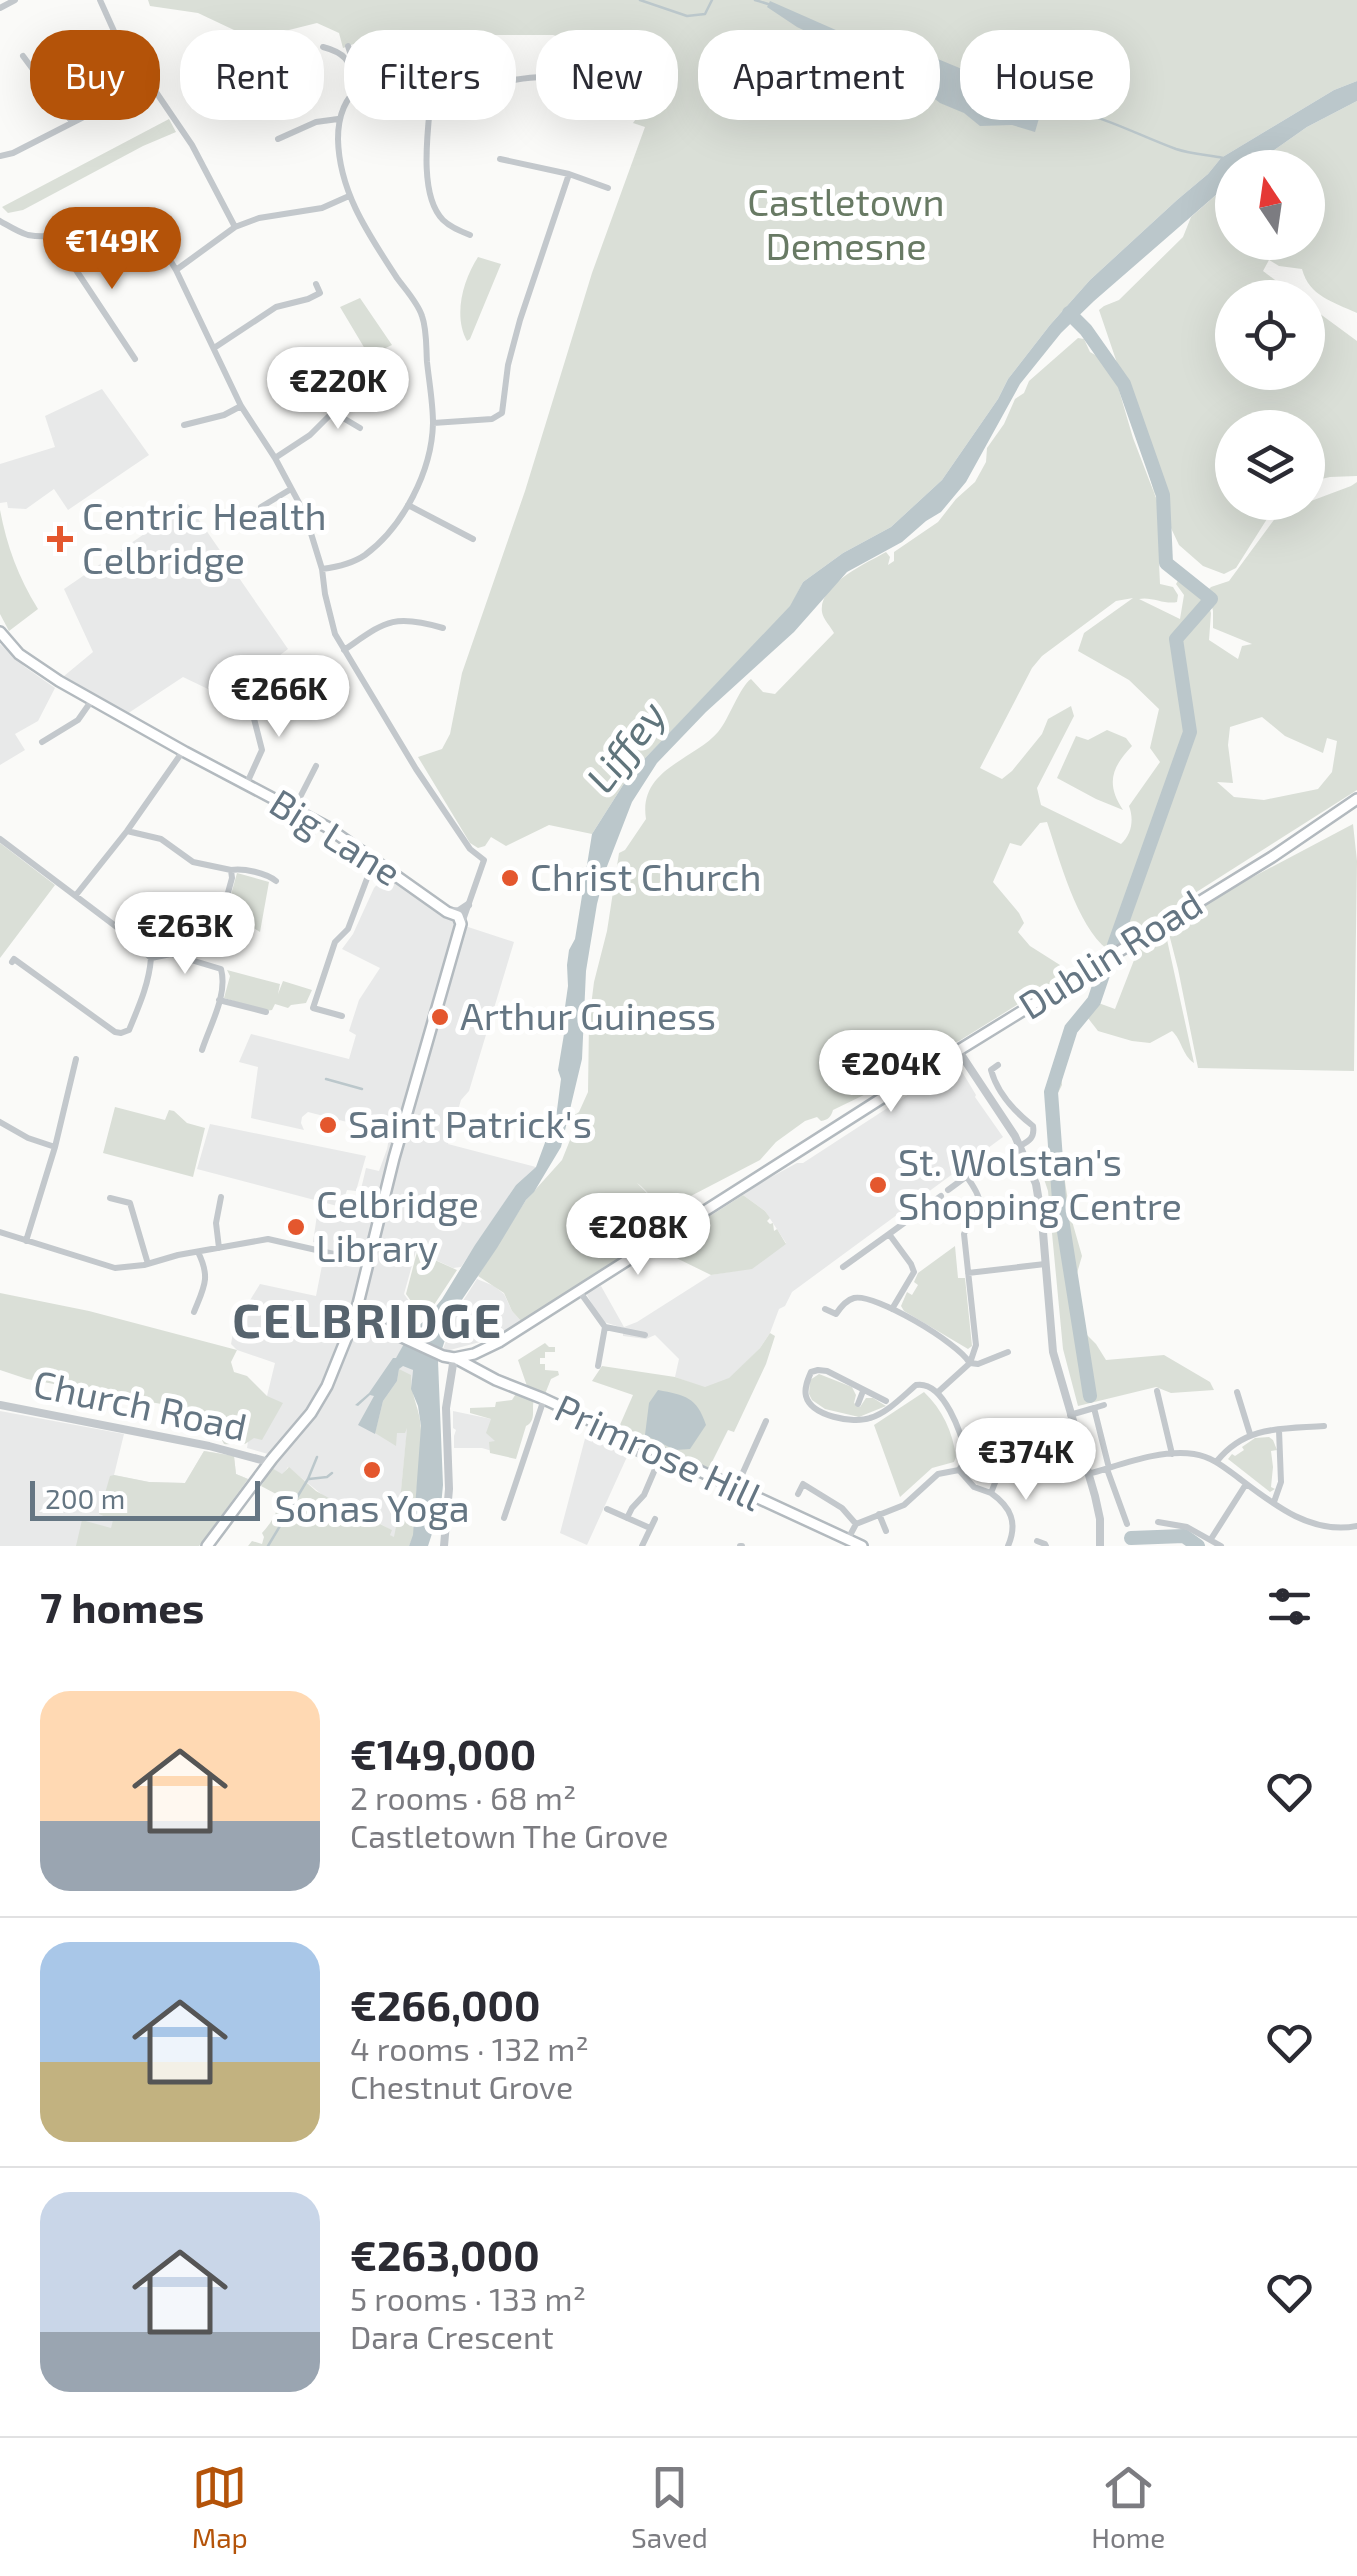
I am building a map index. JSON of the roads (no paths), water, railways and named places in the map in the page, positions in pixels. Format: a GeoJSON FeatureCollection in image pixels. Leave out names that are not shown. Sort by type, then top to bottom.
{"type":"FeatureCollection","features":[{"type":"Feature","properties":{"kind":"main road","name":"Big Lane"},"geometry":{"type":"LineString","coordinates":[[0,632],[20,654],[92,700],[319,823],[458,916],[462,924]]}},
{"type":"Feature","properties":{"kind":"main road","name":"Dublin Road"},"geometry":{"type":"LineString","coordinates":[[454,1358],[499,1342],[580,1292],[958,1050],[1272,857],[1357,798]]}},
{"type":"Feature","properties":{"kind":"main road"},"geometry":{"type":"LineString","coordinates":[[206,1546],[317,1403],[350,1329],[358,1321],[357,1308],[394,1158],[462,924]]}},
{"type":"Feature","properties":{"kind":"main road"},"geometry":{"type":"LineString","coordinates":[[358,1321],[369,1322],[454,1358]]}},
{"type":"Feature","properties":{"kind":"main road","name":"Primrose Hill"},"geometry":{"type":"LineString","coordinates":[[454,1358],[660,1458],[862,1546]]}},
{"type":"Feature","properties":{"kind":"street"},"geometry":{"type":"LineString","coordinates":[[0,8],[15,0]]}},
{"type":"Feature","properties":{"kind":"street"},"geometry":{"type":"LineString","coordinates":[[100,0],[114,30]]}},
{"type":"Feature","properties":{"kind":"street"},"geometry":{"type":"LineString","coordinates":[[23,56],[72,122]]}},
{"type":"Feature","properties":{"kind":"street"},"geometry":{"type":"LineString","coordinates":[[160,96],[236,228]]}},
{"type":"Feature","properties":{"kind":"street"},"geometry":{"type":"LineString","coordinates":[[322,569],[342,566],[362,556],[386,536],[408,505],[424,466],[433,423],[422,315],[348,196],[338,154],[338,120],[344,106]]}},
{"type":"Feature","properties":{"kind":"street"},"geometry":{"type":"LineString","coordinates":[[0,156],[76,120]]}},
{"type":"Feature","properties":{"kind":"street"},"geometry":{"type":"LineString","coordinates":[[278,139],[316,122],[338,120]]}},
{"type":"Feature","properties":{"kind":"street"},"geometry":{"type":"LineString","coordinates":[[429,120],[426,169],[436,211],[444,222],[470,235]]}},
{"type":"Feature","properties":{"kind":"street"},"geometry":{"type":"LineString","coordinates":[[500,160],[570,174],[608,188]]}},
{"type":"Feature","properties":{"kind":"street"},"geometry":{"type":"LineString","coordinates":[[433,423],[492,420],[502,413],[506,373],[518,328],[570,174]]}},
{"type":"Feature","properties":{"kind":"street"},"geometry":{"type":"LineString","coordinates":[[176,270],[236,228],[259,218],[322,208],[348,196]]}},
{"type":"Feature","properties":{"kind":"street"},"geometry":{"type":"LineString","coordinates":[[0,221],[24,234],[40,236],[64,235],[106,222],[134,223],[152,234],[176,270],[241,406],[305,514],[336,634],[344,650],[416,769],[470,849],[484,860],[462,924]]}},
{"type":"Feature","properties":{"kind":"street"},"geometry":{"type":"LineString","coordinates":[[64,235],[74,267],[135,359]]}},
{"type":"Feature","properties":{"kind":"street"},"geometry":{"type":"LineString","coordinates":[[214,348],[276,306],[320,293],[316,284]]}},
{"type":"Feature","properties":{"kind":"street"},"geometry":{"type":"LineString","coordinates":[[318,374],[322,399],[332,412],[360,428]]}},
{"type":"Feature","properties":{"kind":"street"},"geometry":{"type":"LineString","coordinates":[[184,424],[224,416],[241,406]]}},
{"type":"Feature","properties":{"kind":"street"},"geometry":{"type":"LineString","coordinates":[[275,458],[310,435],[332,412]]}},
{"type":"Feature","properties":{"kind":"street"},"geometry":{"type":"LineString","coordinates":[[261,507],[291,489]]}},
{"type":"Feature","properties":{"kind":"street"},"geometry":{"type":"LineString","coordinates":[[408,505],[473,539]]}},
{"type":"Feature","properties":{"kind":"street"},"geometry":{"type":"LineString","coordinates":[[344,650],[373,629],[396,621],[419,620],[443,628]]}},
{"type":"Feature","properties":{"kind":"street"},"geometry":{"type":"LineString","coordinates":[[247,783],[262,750],[251,707],[265,680]]}},
{"type":"Feature","properties":{"kind":"street"},"geometry":{"type":"LineString","coordinates":[[42,742],[78,720],[92,700]]}},
{"type":"Feature","properties":{"kind":"street"},"geometry":{"type":"LineString","coordinates":[[76,895],[183,751]]}},
{"type":"Feature","properties":{"kind":"street"},"geometry":{"type":"LineString","coordinates":[[294,810],[316,766]]}},
{"type":"Feature","properties":{"kind":"street"},"geometry":{"type":"LineString","coordinates":[[307,841],[319,823]]}},
{"type":"Feature","properties":{"kind":"street"},"geometry":{"type":"LineString","coordinates":[[127,830],[161,839],[193,862],[241,869],[276,880]]}},
{"type":"Feature","properties":{"kind":"street"},"geometry":{"type":"LineString","coordinates":[[0,839],[126,934],[151,958]]}},
{"type":"Feature","properties":{"kind":"street"},"geometry":{"type":"LineString","coordinates":[[342,1016],[310,1007],[335,942],[348,929],[375,859]]}},
{"type":"Feature","properties":{"kind":"street"},"geometry":{"type":"LineString","coordinates":[[231,870],[221,918],[245,928]]}},
{"type":"Feature","properties":{"kind":"street"},"geometry":{"type":"LineString","coordinates":[[447,912],[468,905]]}},
{"type":"Feature","properties":{"kind":"street"},"geometry":{"type":"LineString","coordinates":[[151,958],[171,954],[221,969],[224,982],[202,1050]]}},
{"type":"Feature","properties":{"kind":"street"},"geometry":{"type":"LineString","coordinates":[[12,962],[14,958],[121,1033],[128,1030],[140,1004],[151,958]]}},
{"type":"Feature","properties":{"kind":"street"},"geometry":{"type":"LineString","coordinates":[[219,1000],[266,1012]]}},
{"type":"Feature","properties":{"kind":"street"},"geometry":{"type":"LineString","coordinates":[[958,1050],[1020,1146],[1036,1184],[1052,1352],[1100,1520],[1100,1546]]}},
{"type":"Feature","properties":{"kind":"street"},"geometry":{"type":"LineString","coordinates":[[26,1241],[56,1147],[76,1060]]}},
{"type":"Feature","properties":{"kind":"street"},"geometry":{"type":"LineString","coordinates":[[998,1065],[991,1070],[993,1079],[1017,1115],[1033,1126],[1031,1140],[1020,1146]]}},
{"type":"Feature","properties":{"kind":"street"},"geometry":{"type":"LineString","coordinates":[[0,1122],[28,1138],[56,1147]]}},
{"type":"Feature","properties":{"kind":"street"},"geometry":{"type":"LineString","coordinates":[[844,1267],[982,1166]]}},
{"type":"Feature","properties":{"kind":"street"},"geometry":{"type":"LineString","coordinates":[[938,1392],[970,1363],[976,1345],[964,1234],[980,1207],[977,1192],[967,1176]]}},
{"type":"Feature","properties":{"kind":"street"},"geometry":{"type":"LineString","coordinates":[[219,1248],[216,1223],[221,1197]]}},
{"type":"Feature","properties":{"kind":"street"},"geometry":{"type":"LineString","coordinates":[[110,1198],[130,1203],[148,1264]]}},
{"type":"Feature","properties":{"kind":"street"},"geometry":{"type":"LineString","coordinates":[[0,1232],[115,1268],[271,1240],[370,1262]]}},
{"type":"Feature","properties":{"kind":"street"},"geometry":{"type":"LineString","coordinates":[[889,1234],[914,1272],[892,1309]]}},
{"type":"Feature","properties":{"kind":"street"},"geometry":{"type":"LineString","coordinates":[[194,1312],[206,1279],[206,1268],[198,1252]]}},
{"type":"Feature","properties":{"kind":"street"},"geometry":{"type":"LineString","coordinates":[[968,1273],[1045,1264]]}},
{"type":"Feature","properties":{"kind":"street"},"geometry":{"type":"LineString","coordinates":[[580,1292],[605,1328],[598,1366]]}},
{"type":"Feature","properties":{"kind":"street"},"geometry":{"type":"LineString","coordinates":[[825,1309],[836,1314],[850,1300],[858,1298],[892,1309],[963,1352],[970,1363]]}},
{"type":"Feature","properties":{"kind":"street"},"geometry":{"type":"LineString","coordinates":[[605,1328],[646,1335]]}},
{"type":"Feature","properties":{"kind":"street"},"geometry":{"type":"LineString","coordinates":[[970,1363],[978,1364],[1008,1352]]}},
{"type":"Feature","properties":{"kind":"street"},"geometry":{"type":"LineString","coordinates":[[444,1546],[449,1471],[446,1408],[454,1358]]}},
{"type":"Feature","properties":{"kind":"street"},"geometry":{"type":"LineString","coordinates":[[848,1539],[856,1524],[904,1505],[938,1474],[959,1470],[964,1464],[962,1438],[938,1392],[924,1384],[916,1385],[878,1414],[856,1420],[840,1418],[811,1405],[806,1384],[812,1372],[818,1370],[886,1400]]}},
{"type":"Feature","properties":{"kind":"street"},"geometry":{"type":"LineString","coordinates":[[858,1404],[863,1391]]}},
{"type":"Feature","properties":{"kind":"street"},"geometry":{"type":"LineString","coordinates":[[1157,1391],[1172,1454]]}},
{"type":"Feature","properties":{"kind":"street"},"geometry":{"type":"LineString","coordinates":[[1237,1392],[1250,1434]]}},
{"type":"Feature","properties":{"kind":"street"},"geometry":{"type":"LineString","coordinates":[[504,1518],[544,1400]]}},
{"type":"Feature","properties":{"kind":"street"},"geometry":{"type":"LineString","coordinates":[[991,1494],[1000,1470],[1009,1461],[1010,1442],[1015,1434],[1104,1405]]}},
{"type":"Feature","properties":{"kind":"street","name":"Church Road"},"geometry":{"type":"LineString","coordinates":[[0,1406],[270,1461]]}},
{"type":"Feature","properties":{"kind":"street"},"geometry":{"type":"LineString","coordinates":[[1094,1408],[1108,1469],[1127,1524]]}},
{"type":"Feature","properties":{"kind":"street"},"geometry":{"type":"LineString","coordinates":[[735,1489],[766,1421]]}},
{"type":"Feature","properties":{"kind":"street"},"geometry":{"type":"LineString","coordinates":[[1216,1461],[1250,1434],[1324,1426]]}},
{"type":"Feature","properties":{"kind":"street"},"geometry":{"type":"LineString","coordinates":[[1274,1502],[1281,1482],[1279,1430]]}},
{"type":"Feature","properties":{"kind":"street"},"geometry":{"type":"LineString","coordinates":[[627,1518],[644,1495],[660,1458],[631,1451]]}},
{"type":"Feature","properties":{"kind":"street"},"geometry":{"type":"LineString","coordinates":[[1088,1474],[1190,1453],[1216,1461],[1288,1514],[1311,1524],[1340,1529],[1357,1526]]}},
{"type":"Feature","properties":{"kind":"street"},"geometry":{"type":"LineString","coordinates":[[1009,1461],[1020,1462],[1039,1455],[1045,1463]]}},
{"type":"Feature","properties":{"kind":"street"},"geometry":{"type":"LineString","coordinates":[[959,1470],[974,1487],[991,1494],[1009,1509],[1012,1536],[1008,1546]]}},
{"type":"Feature","properties":{"kind":"street"},"geometry":{"type":"LineString","coordinates":[[798,1494],[803,1484],[842,1508],[856,1524]]}},
{"type":"Feature","properties":{"kind":"street"},"geometry":{"type":"LineString","coordinates":[[1211,1539],[1246,1484]]}},
{"type":"Feature","properties":{"kind":"street"},"geometry":{"type":"LineString","coordinates":[[607,1508],[650,1528]]}},
{"type":"Feature","properties":{"kind":"street"},"geometry":{"type":"LineString","coordinates":[[879,1514],[886,1531]]}},
{"type":"Feature","properties":{"kind":"street"},"geometry":{"type":"LineString","coordinates":[[642,1546],[655,1519]]}},
{"type":"Feature","properties":{"kind":"street"},"geometry":{"type":"LineString","coordinates":[[1158,1522],[1187,1526],[1221,1546]]}},
{"type":"Feature","properties":{"kind":"waterway"},"geometry":{"type":"LineString","coordinates":[[640,0],[687,16],[705,14],[712,0]]}},
{"type":"Feature","properties":{"kind":"waterway"},"geometry":{"type":"LineString","coordinates":[[755,0],[768,4]]}},
{"type":"Feature","properties":{"kind":"waterway"},"geometry":{"type":"LineString","coordinates":[[1104,120],[1176,149],[1215,157]]}},
{"type":"Feature","properties":{"kind":"waterway"},"geometry":{"type":"LineString","coordinates":[[1069,313],[1086,330],[1124,384],[1163,495],[1166,563],[1211,599],[1176,639],[1190,732],[1114,945]]}},
{"type":"Feature","properties":{"kind":"waterway"},"geometry":{"type":"LineString","coordinates":[[1090,1396],[1059,1200],[1051,1092],[1071,1029],[1094,1001],[1107,963]]}},
{"type":"Feature","properties":{"kind":"waterway"},"geometry":{"type":"LineString","coordinates":[[326,1079],[362,1089]]}},
{"type":"Feature","properties":{"kind":"waterway"},"geometry":{"type":"LineString","coordinates":[[268,1546],[317,1457]]}},
{"type":"Feature","properties":{"kind":"waterway"},"geometry":{"type":"LineString","coordinates":[[309,1479],[332,1473]]}},
{"type":"Feature","properties":{"kind":"waterway"},"geometry":{"type":"LineString","coordinates":[[1131,1538],[1184,1536],[1198,1546]]}},
{"type":"Feature","properties":{"kind":"place","name":"Centric Health Celbridge"},"geometry":{"type":"Point","coordinates":[60,539]}},
{"type":"Feature","properties":{"kind":"place","name":"Christ Church"},"geometry":{"type":"Point","coordinates":[510,878]}},
{"type":"Feature","properties":{"kind":"place","name":"Arthur Guiness"},"geometry":{"type":"Point","coordinates":[440,1017]}},
{"type":"Feature","properties":{"kind":"place","name":"Saint Patrick's"},"geometry":{"type":"Point","coordinates":[328,1125]}},
{"type":"Feature","properties":{"kind":"place","name":"St. Wolstan's Shopping Centre"},"geometry":{"type":"Point","coordinates":[878,1185]}},
{"type":"Feature","properties":{"kind":"place","name":"Celbridge Library"},"geometry":{"type":"Point","coordinates":[296,1227]}},
{"type":"Feature","properties":{"kind":"place","name":"Sonas Yoga"},"geometry":{"type":"Point","coordinates":[372,1470]}},
{"type":"Feature","properties":{"kind":"district","name":"CELBRIDGE"},"geometry":{"type":"Point","coordinates":[368,1321]}},
{"type":"Feature","properties":{"kind":"park label","name":"Castletown Demesne"},"geometry":{"type":"Point","coordinates":[846,225]}},
{"type":"Feature","properties":{"kind":"water label","name":"Liffey"},"geometry":{"type":"Point","coordinates":[626,747]}}]}
